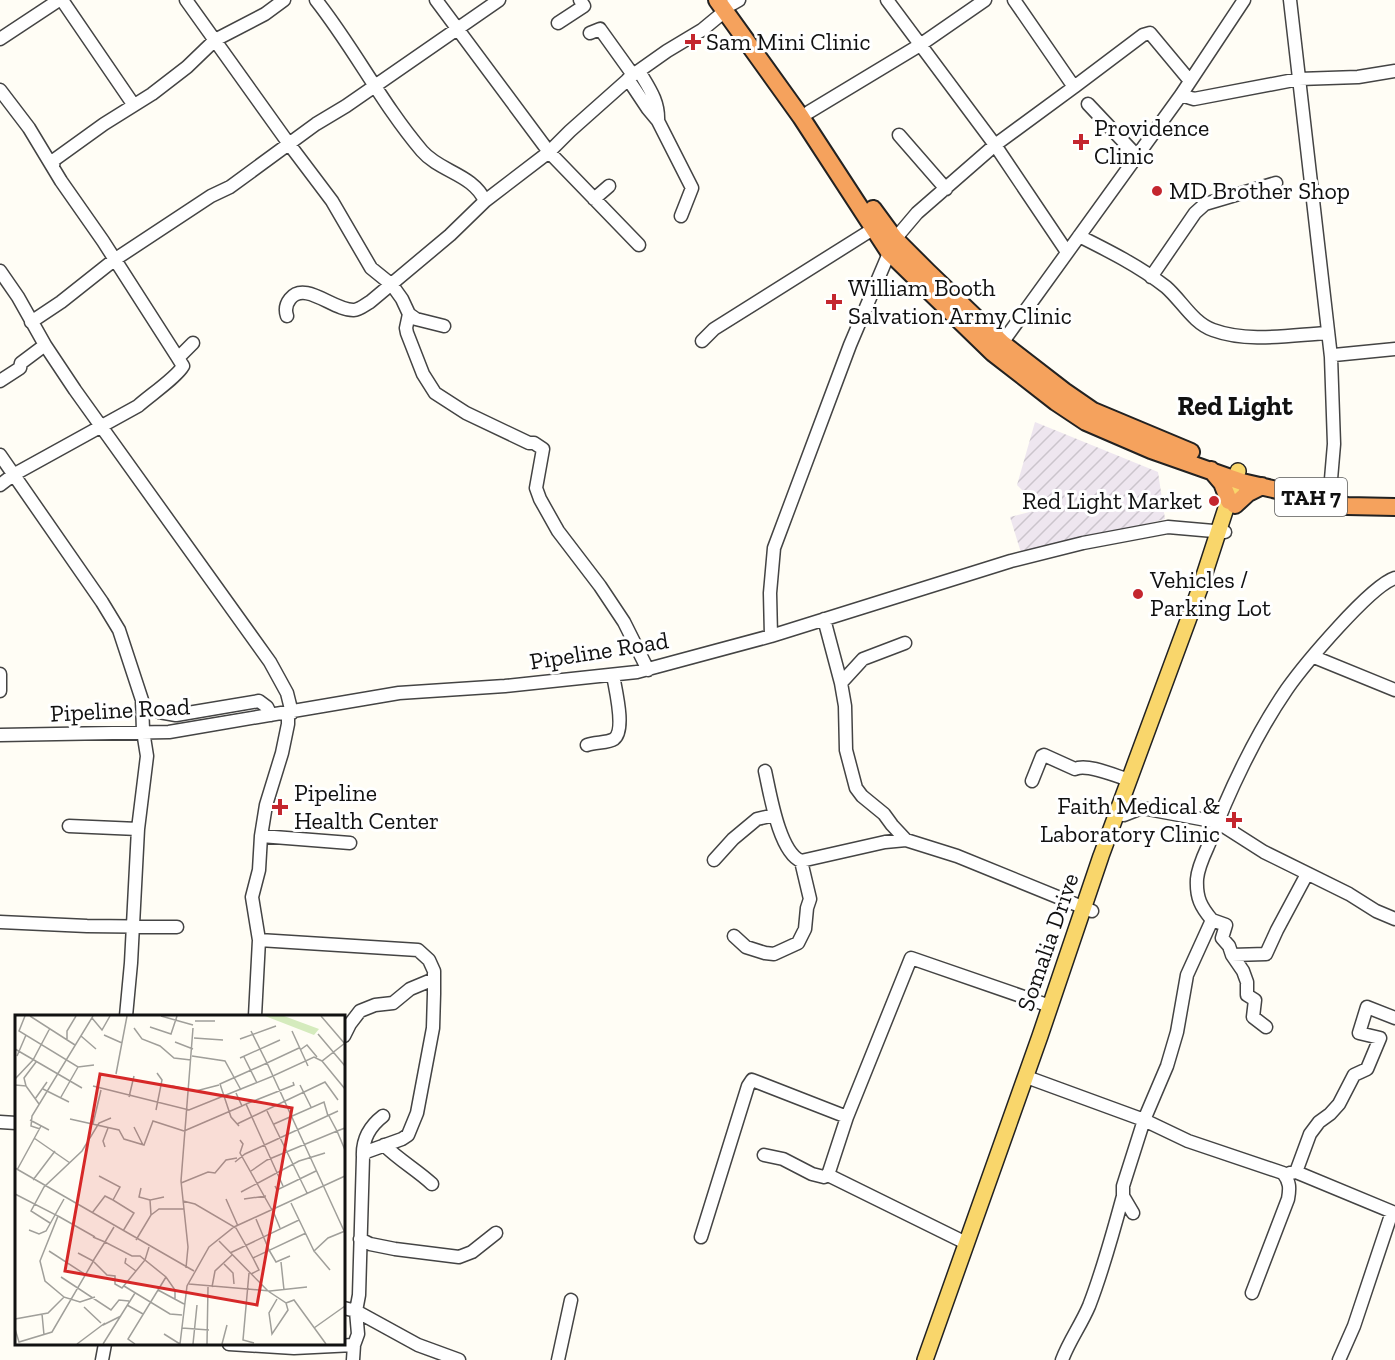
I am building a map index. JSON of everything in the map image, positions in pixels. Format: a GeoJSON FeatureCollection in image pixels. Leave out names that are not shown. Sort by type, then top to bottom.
{"type":"FeatureCollection","features":[{"type":"Feature","properties":{"kind":"highway","name":"TAH 7"},"geometry":{"type":"LineString","coordinates":[[729,3],[809,112],[892,246],[993,353],[1056,402],[1086,422],[1151,450],[1211,469],[1358,496],[1395,498]]}},
{"type":"Feature","properties":{"kind":"highway","name":"TAH 7"},"geometry":{"type":"LineString","coordinates":[[729,3],[873,229],[1002,343],[1064,391],[1093,411],[1262,486],[1347,506],[1395,507]]}},
{"type":"Feature","properties":{"kind":"highway"},"geometry":{"type":"LineString","coordinates":[[1211,469],[1222,483],[1232,503],[1262,486]]}},
{"type":"Feature","properties":{"kind":"main road","name":"Somalia Drive"},"geometry":{"type":"LineString","coordinates":[[934,1360],[1032,1079],[1129,780],[1240,476]]}},
{"type":"Feature","properties":{"kind":"main road","name":"Somalia Drive"},"geometry":{"type":"LineString","coordinates":[[925,1360],[1050,1006],[1174,681],[1221,531]]}},
{"type":"Feature","properties":{"kind":"street"},"geometry":{"type":"LineString","coordinates":[[0,39],[61,0],[133,104]]}},
{"type":"Feature","properties":{"kind":"street"},"geometry":{"type":"LineString","coordinates":[[186,0],[332,201],[371,268],[392,285],[409,314],[416,319],[444,326]]}},
{"type":"Feature","properties":{"kind":"street"},"geometry":{"type":"LineString","coordinates":[[53,166],[54,160],[133,104],[152,94],[215,40],[265,14],[284,0]]}},
{"type":"Feature","properties":{"kind":"street"},"geometry":{"type":"LineString","coordinates":[[316,0],[334,23],[390,110],[422,152],[441,168],[454,172],[480,190],[485,201]]}},
{"type":"Feature","properties":{"kind":"street"},"geometry":{"type":"LineString","coordinates":[[436,0],[549,152],[639,245]]}},
{"type":"Feature","properties":{"kind":"street"},"geometry":{"type":"LineString","coordinates":[[31,321],[62,302],[114,260],[211,196],[230,187],[499,0]]}},
{"type":"Feature","properties":{"kind":"street"},"geometry":{"type":"LineString","coordinates":[[558,23],[584,6],[580,0]]}},
{"type":"Feature","properties":{"kind":"street"},"geometry":{"type":"LineString","coordinates":[[887,0],[995,145],[1067,252]]}},
{"type":"Feature","properties":{"kind":"street"},"geometry":{"type":"LineString","coordinates":[[809,112],[920,45],[985,0]]}},
{"type":"Feature","properties":{"kind":"street"},"geometry":{"type":"LineString","coordinates":[[1014,0],[1074,87]]}},
{"type":"Feature","properties":{"kind":"street"},"geometry":{"type":"LineString","coordinates":[[1002,343],[1181,95],[1244,0]]}},
{"type":"Feature","properties":{"kind":"street"},"geometry":{"type":"LineString","coordinates":[[1290,0],[1331,357],[1335,444],[1330,491]]}},
{"type":"Feature","properties":{"kind":"street"},"geometry":{"type":"LineString","coordinates":[[287,316],[285,310],[289,299],[305,291],[333,303],[338,308],[356,311],[392,285],[485,201],[549,152],[570,130],[633,75],[702,30],[729,3]]}},
{"type":"Feature","properties":{"kind":"street"},"geometry":{"type":"LineString","coordinates":[[590,33],[600,29],[633,75],[653,93],[658,110],[658,121],[692,188],[681,216]]}},
{"type":"Feature","properties":{"kind":"street"},"geometry":{"type":"LineString","coordinates":[[771,636],[770,593],[774,548],[850,345],[892,246],[917,213],[995,145],[1143,35],[1150,33],[1190,81]]}},
{"type":"Feature","properties":{"kind":"street"},"geometry":{"type":"LineString","coordinates":[[1181,95],[1194,99],[1299,79],[1358,77],[1395,71]]}},
{"type":"Feature","properties":{"kind":"street"},"geometry":{"type":"LineString","coordinates":[[0,90],[30,128],[183,366],[180,373],[138,406],[0,485]]}},
{"type":"Feature","properties":{"kind":"street"},"geometry":{"type":"LineString","coordinates":[[1088,104],[1137,156]]}},
{"type":"Feature","properties":{"kind":"street"},"geometry":{"type":"LineString","coordinates":[[899,135],[946,189]]}},
{"type":"Feature","properties":{"kind":"street"},"geometry":{"type":"LineString","coordinates":[[1151,277],[1195,213],[1205,204],[1276,183]]}},
{"type":"Feature","properties":{"kind":"street"},"geometry":{"type":"LineString","coordinates":[[594,199],[609,186]]}},
{"type":"Feature","properties":{"kind":"street"},"geometry":{"type":"LineString","coordinates":[[702,341],[714,329],[873,229]]}},
{"type":"Feature","properties":{"kind":"street"},"geometry":{"type":"LineString","coordinates":[[1079,236],[1128,260],[1167,288],[1200,323],[1211,329],[1246,337],[1327,333]]}},
{"type":"Feature","properties":{"kind":"street"},"geometry":{"type":"LineString","coordinates":[[0,271],[75,390],[270,662],[287,693],[290,713],[282,753],[266,805],[259,870],[252,897],[259,940],[255,1015]]}},
{"type":"Feature","properties":{"kind":"street"},"geometry":{"type":"LineString","coordinates":[[409,314],[407,333],[423,374],[435,393],[466,413],[543,449],[536,488],[540,499],[558,531],[624,622],[648,670]]}},
{"type":"Feature","properties":{"kind":"street"},"geometry":{"type":"LineString","coordinates":[[178,358],[193,343]]}},
{"type":"Feature","properties":{"kind":"street"},"geometry":{"type":"LineString","coordinates":[[0,381],[20,368],[21,363],[45,345]]}},
{"type":"Feature","properties":{"kind":"street"},"geometry":{"type":"LineString","coordinates":[[1331,357],[1395,349]]}},
{"type":"Feature","properties":{"kind":"street"},"geometry":{"type":"LineString","coordinates":[[0,455],[102,602],[118,630],[142,700],[147,756],[138,830],[126,1015]]}},
{"type":"Feature","properties":{"kind":"street","name":"Pipeline Road"},"geometry":{"type":"LineString","coordinates":[[0,735],[168,732],[399,693],[505,686],[648,670],[771,636],[1011,561],[1083,543],[1168,526],[1221,531]]}},
{"type":"Feature","properties":{"kind":"street"},"geometry":{"type":"LineString","coordinates":[[1266,1027],[1253,1017],[1255,1000],[1247,995],[1247,982],[1243,971],[1222,938],[1226,925],[1212,920],[1201,907],[1197,877],[1217,822],[1262,730],[1288,688],[1356,609],[1387,580],[1395,578]]}},
{"type":"Feature","properties":{"kind":"street"},"geometry":{"type":"LineString","coordinates":[[824,619],[841,683],[845,706],[846,750],[856,788],[884,814],[906,840]]}},
{"type":"Feature","properties":{"kind":"street"},"geometry":{"type":"LineString","coordinates":[[841,683],[863,659],[905,643]]}},
{"type":"Feature","properties":{"kind":"street"},"geometry":{"type":"LineString","coordinates":[[1314,657],[1395,690]]}},
{"type":"Feature","properties":{"kind":"street"},"geometry":{"type":"LineString","coordinates":[[0,674],[0,691]]}},
{"type":"Feature","properties":{"kind":"street"},"geometry":{"type":"LineString","coordinates":[[587,745],[613,740],[617,737],[620,727],[613,675]]}},
{"type":"Feature","properties":{"kind":"street"},"geometry":{"type":"LineString","coordinates":[[159,712],[176,715],[259,701],[267,707],[271,715]]}},
{"type":"Feature","properties":{"kind":"street"},"geometry":{"type":"LineString","coordinates":[[1032,781],[1044,755],[1076,769],[1080,766],[1089,767],[1129,780]]}},
{"type":"Feature","properties":{"kind":"street"},"geometry":{"type":"LineString","coordinates":[[765,771],[775,815],[788,848],[796,859],[801,861],[885,842],[906,840],[957,856],[1088,909]]}},
{"type":"Feature","properties":{"kind":"street"},"geometry":{"type":"LineString","coordinates":[[1124,815],[1142,808],[1217,822],[1264,852],[1395,919]]}},
{"type":"Feature","properties":{"kind":"street"},"geometry":{"type":"LineString","coordinates":[[714,860],[733,839],[757,819],[775,815]]}},
{"type":"Feature","properties":{"kind":"street"},"geometry":{"type":"LineString","coordinates":[[69,826],[138,830]]}},
{"type":"Feature","properties":{"kind":"street"},"geometry":{"type":"LineString","coordinates":[[261,836],[350,843]]}},
{"type":"Feature","properties":{"kind":"street"},"geometry":{"type":"LineString","coordinates":[[734,936],[746,947],[774,954],[798,943],[805,929],[810,899],[801,861]]}},
{"type":"Feature","properties":{"kind":"street"},"geometry":{"type":"LineString","coordinates":[[1232,956],[1266,954],[1307,874]]}},
{"type":"Feature","properties":{"kind":"street"},"geometry":{"type":"LineString","coordinates":[[1062,1360],[1088,1310],[1104,1266],[1123,1186],[1144,1120],[1167,1066],[1177,1032],[1187,975],[1212,920]]}},
{"type":"Feature","properties":{"kind":"street"},"geometry":{"type":"LineString","coordinates":[[0,922],[177,927]]}},
{"type":"Feature","properties":{"kind":"street"},"geometry":{"type":"LineString","coordinates":[[259,940],[418,950],[429,960],[434,971],[433,1028],[417,1113],[408,1135],[366,1152],[363,1156]]}},
{"type":"Feature","properties":{"kind":"street"},"geometry":{"type":"LineString","coordinates":[[764,1155],[783,1159],[812,1174],[824,1177],[828,1174],[847,1117],[910,958],[1050,1006]]}},
{"type":"Feature","properties":{"kind":"street"},"geometry":{"type":"LineString","coordinates":[[345,1034],[360,1011],[375,1005],[393,1003],[410,989],[434,980]]}},
{"type":"Feature","properties":{"kind":"street"},"geometry":{"type":"LineString","coordinates":[[1296,1172],[1310,1134],[1319,1122],[1339,1104],[1354,1075],[1367,1069],[1371,1064],[1380,1038],[1359,1033],[1367,1007],[1395,1018]]}},
{"type":"Feature","properties":{"kind":"street"},"geometry":{"type":"LineString","coordinates":[[1032,1079],[1144,1120],[1188,1141],[1283,1173],[1296,1172],[1394,1213],[1354,1326],[1339,1360]]}},
{"type":"Feature","properties":{"kind":"street"},"geometry":{"type":"LineString","coordinates":[[701,1237],[752,1080],[847,1117]]}},
{"type":"Feature","properties":{"kind":"street"},"geometry":{"type":"LineString","coordinates":[[353,1360],[354,1345],[358,1334],[350,1310],[359,1295],[363,1156],[369,1131],[383,1116]]}},
{"type":"Feature","properties":{"kind":"street"},"geometry":{"type":"LineString","coordinates":[[0,1122],[15,1123]]}},
{"type":"Feature","properties":{"kind":"street"},"geometry":{"type":"LineString","coordinates":[[384,1145],[400,1161],[418,1171],[432,1184]]}},
{"type":"Feature","properties":{"kind":"street"},"geometry":{"type":"LineString","coordinates":[[1252,1293],[1288,1199],[1290,1188],[1288,1179],[1283,1173]]}},
{"type":"Feature","properties":{"kind":"street"},"geometry":{"type":"LineString","coordinates":[[828,1174],[966,1243]]}},
{"type":"Feature","properties":{"kind":"street"},"geometry":{"type":"LineString","coordinates":[[1122,1196],[1133,1213]]}},
{"type":"Feature","properties":{"kind":"street"},"geometry":{"type":"LineString","coordinates":[[360,1239],[370,1244],[395,1249],[459,1257],[472,1252],[496,1233]]}},
{"type":"Feature","properties":{"kind":"street"},"geometry":{"type":"LineString","coordinates":[[558,1360],[571,1300]]}},
{"type":"Feature","properties":{"kind":"street"},"geometry":{"type":"LineString","coordinates":[[350,1310],[418,1346],[459,1360]]}},
{"type":"Feature","properties":{"kind":"street"},"geometry":{"type":"LineString","coordinates":[[102,1360],[105,1345]]}},
{"type":"Feature","properties":{"kind":"street"},"geometry":{"type":"LineString","coordinates":[[263,1345],[354,1345]]}},
{"type":"Feature","properties":{"kind":"street"},"geometry":{"type":"LineString","coordinates":[[294,1346],[300,1360]]}},
{"type":"Feature","properties":{"kind":"shaded area"},"geometry":{"type":"Polygon","coordinates":[[[1035,422],[1158,472],[1165,519],[1022,556],[1010,517],[1041,509],[1017,485],[1035,422]]]}},
{"type":"Feature","properties":{"kind":"place","name":"Sam Mini Clinic"},"geometry":{"type":"Point","coordinates":[693,42]}},
{"type":"Feature","properties":{"kind":"place","name":"Providence Clinic"},"geometry":{"type":"Point","coordinates":[1081,142]}},
{"type":"Feature","properties":{"kind":"place","name":"MD Brother Shop"},"geometry":{"type":"Point","coordinates":[1157,191]}},
{"type":"Feature","properties":{"kind":"place","name":"William Booth Salvation Army Clinic"},"geometry":{"type":"Point","coordinates":[834,302]}},
{"type":"Feature","properties":{"kind":"place","name":"Red Light Market"},"geometry":{"type":"Point","coordinates":[1214,501]}},
{"type":"Feature","properties":{"kind":"place","name":"Vehicles / Parking Lot"},"geometry":{"type":"Point","coordinates":[1138,594]}},
{"type":"Feature","properties":{"kind":"place","name":"Pipeline Health Center"},"geometry":{"type":"Point","coordinates":[280,807]}},
{"type":"Feature","properties":{"kind":"place","name":"Faith Medical & Laboratory Clinic"},"geometry":{"type":"Point","coordinates":[1234,820]}},
{"type":"Feature","properties":{"kind":"district","name":"Red Light"},"geometry":{"type":"Point","coordinates":[1235,406]}}]}
